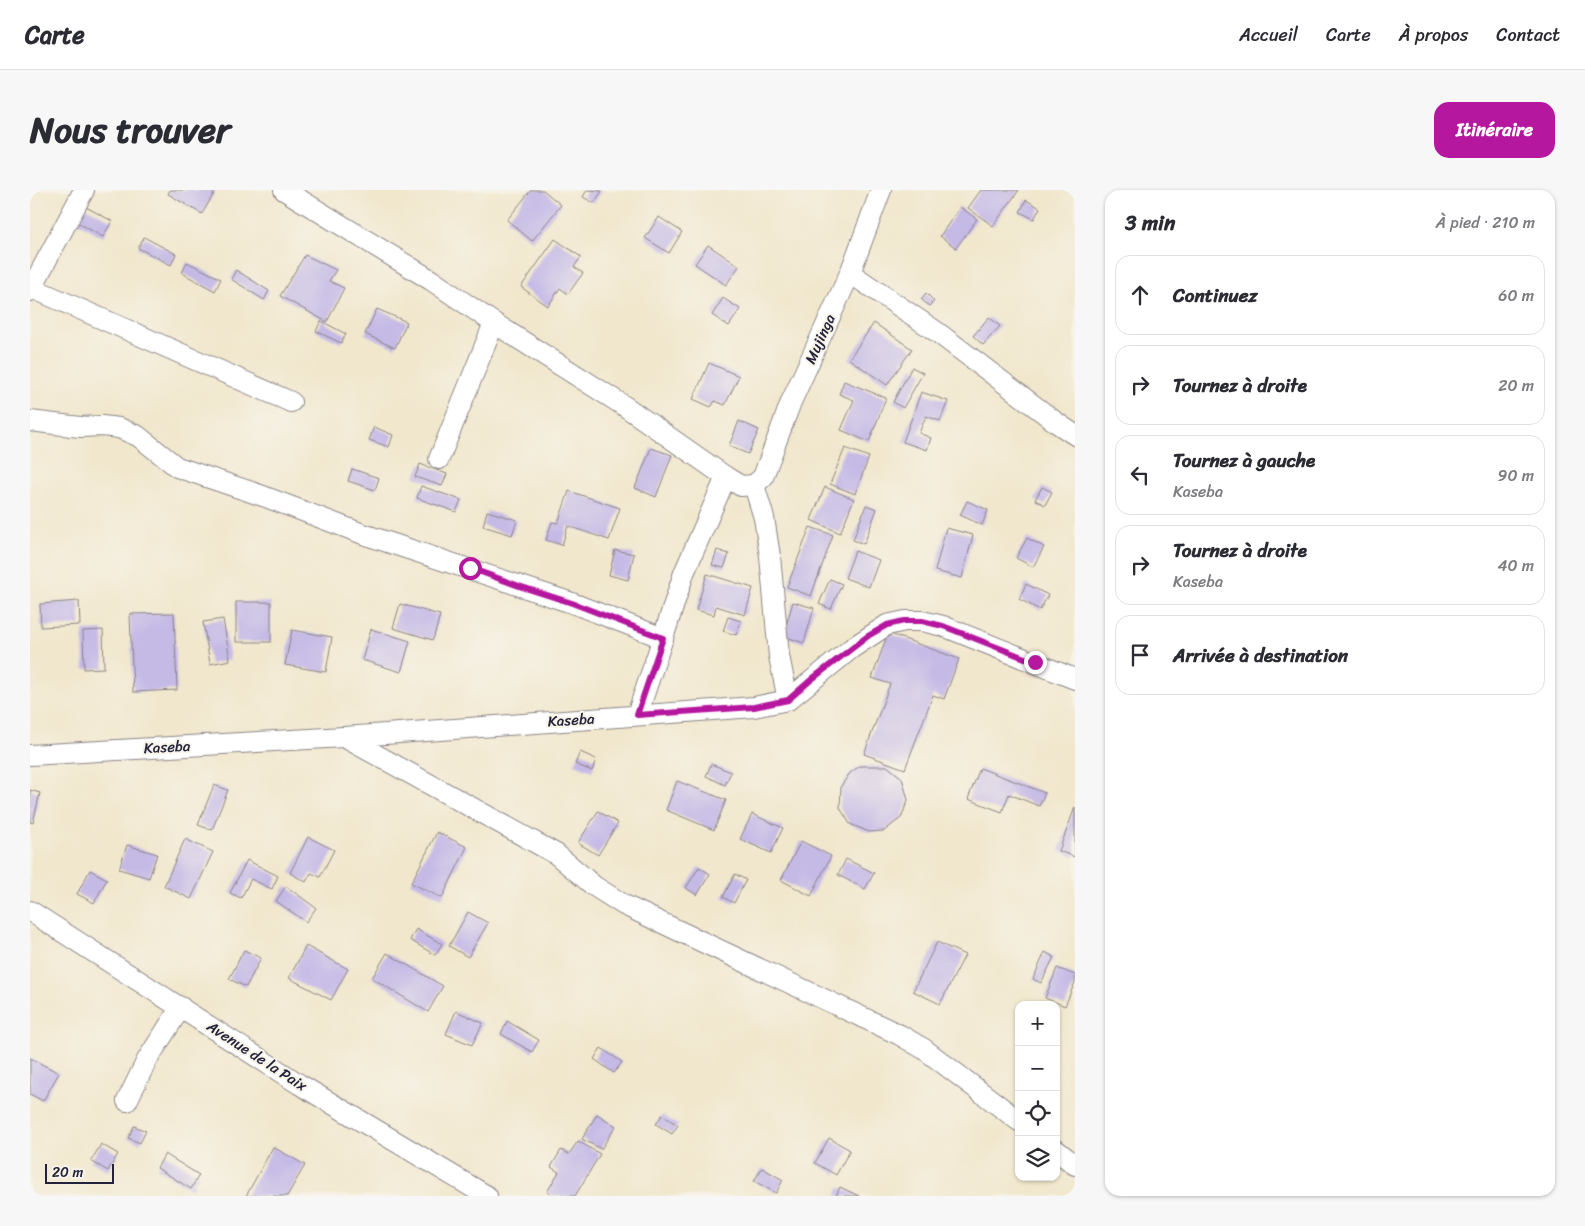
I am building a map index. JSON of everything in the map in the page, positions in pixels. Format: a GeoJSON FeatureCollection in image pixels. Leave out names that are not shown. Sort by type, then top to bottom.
{"type":"FeatureCollection","features":[{"type":"Feature","properties":{"kind":"street"},"geometry":{"type":"LineString","coordinates":[[284,190],[431,280],[494,323],[626,407],[726,477],[741,486],[754,485],[764,518],[770,556],[779,656],[788,700]]}},
{"type":"Feature","properties":{"kind":"street","name":"Mujinga"},"geometry":{"type":"LineString","coordinates":[[754,485],[763,476],[791,402],[850,273],[881,190]]}},
{"type":"Feature","properties":{"kind":"street"},"geometry":{"type":"LineString","coordinates":[[76,193],[31,290],[291,402]]}},
{"type":"Feature","properties":{"kind":"street"},"geometry":{"type":"LineString","coordinates":[[850,273],[937,332],[1075,435]]}},
{"type":"Feature","properties":{"kind":"street"},"geometry":{"type":"LineString","coordinates":[[439,459],[494,323]]}},
{"type":"Feature","properties":{"kind":"street"},"geometry":{"type":"LineString","coordinates":[[30,421],[80,427],[102,426],[119,428],[138,436],[177,467],[263,496],[363,534],[572,603],[663,638]]}},
{"type":"Feature","properties":{"kind":"street"},"geometry":{"type":"LineString","coordinates":[[637,715],[684,574],[726,477]]}},
{"type":"Feature","properties":{"kind":"street","name":"Kaseba"},"geometry":{"type":"LineString","coordinates":[[30,755],[344,736],[754,707],[788,700],[868,636],[887,625],[904,621],[922,621],[943,626],[1075,679]]}},
{"type":"Feature","properties":{"kind":"street"},"geometry":{"type":"LineString","coordinates":[[344,736],[556,854],[594,886],[624,905],[924,1049],[1015,1118]]}},
{"type":"Feature","properties":{"kind":"street","name":"Avenue de la Paix"},"geometry":{"type":"LineString","coordinates":[[30,911],[299,1084],[487,1196]]}},
{"type":"Feature","properties":{"kind":"street"},"geometry":{"type":"LineString","coordinates":[[126,1101],[147,1060],[181,1007]]}},
{"type":"Feature","properties":{"kind":"street"},"geometry":{"type":"LineString","coordinates":[[1060,1153],[1075,1165]]}},
{"type":"Feature","properties":{"kind":"building"},"geometry":{"type":"Polygon","coordinates":[[[170,190],[216,190],[202,214],[168,194],[170,190]]]}},
{"type":"Feature","properties":{"kind":"building"},"geometry":{"type":"Polygon","coordinates":[[[531,190],[543,190],[561,205],[532,241],[507,220],[531,190]]]}},
{"type":"Feature","properties":{"kind":"building"},"geometry":{"type":"Polygon","coordinates":[[[587,190],[602,191],[594,203],[583,197],[587,190]]]}},
{"type":"Feature","properties":{"kind":"building"},"geometry":{"type":"Polygon","coordinates":[[[981,190],[1019,190],[993,226],[968,208],[981,190]]]}},
{"type":"Feature","properties":{"kind":"building"},"geometry":{"type":"Polygon","coordinates":[[[1026,200],[1040,208],[1034,219],[1020,212],[1026,200]]]}},
{"type":"Feature","properties":{"kind":"building"},"geometry":{"type":"Polygon","coordinates":[[[84,206],[112,221],[103,237],[75,221],[84,206]]]}},
{"type":"Feature","properties":{"kind":"building"},"geometry":{"type":"Polygon","coordinates":[[[960,207],[977,219],[956,248],[940,236],[960,207]]]}},
{"type":"Feature","properties":{"kind":"building"},"geometry":{"type":"Polygon","coordinates":[[[659,217],[682,232],[669,253],[645,238],[659,217]]]}},
{"type":"Feature","properties":{"kind":"building"},"geometry":{"type":"Polygon","coordinates":[[[144,237],[176,254],[171,265],[138,248],[144,237]]]}},
{"type":"Feature","properties":{"kind":"building"},"geometry":{"type":"Polygon","coordinates":[[[555,239],[581,257],[574,267],[583,273],[568,294],[560,288],[548,306],[521,287],[555,239]]]}},
{"type":"Feature","properties":{"kind":"building"},"geometry":{"type":"Polygon","coordinates":[[[708,245],[739,266],[726,285],[695,264],[708,245]]]}},
{"type":"Feature","properties":{"kind":"building"},"geometry":{"type":"Polygon","coordinates":[[[305,255],[336,270],[329,281],[344,288],[327,322],[280,296],[305,255]]]}},
{"type":"Feature","properties":{"kind":"building"},"geometry":{"type":"Polygon","coordinates":[[[187,262],[221,279],[215,291],[182,273],[187,262]]]}},
{"type":"Feature","properties":{"kind":"building"},"geometry":{"type":"Polygon","coordinates":[[[236,270],[269,291],[264,300],[231,279],[236,270]]]}},
{"type":"Feature","properties":{"kind":"building"},"geometry":{"type":"Polygon","coordinates":[[[926,293],[934,301],[929,306],[921,299],[926,293]]]}},
{"type":"Feature","properties":{"kind":"building"},"geometry":{"type":"Polygon","coordinates":[[[723,298],[740,309],[729,326],[712,315],[723,298]]]}},
{"type":"Feature","properties":{"kind":"building"},"geometry":{"type":"Polygon","coordinates":[[[377,309],[407,322],[395,348],[365,334],[377,309]]]}},
{"type":"Feature","properties":{"kind":"building"},"geometry":{"type":"Polygon","coordinates":[[[989,317],[1000,326],[983,345],[973,336],[989,317]]]}},
{"type":"Feature","properties":{"kind":"building"},"geometry":{"type":"Polygon","coordinates":[[[321,321],[346,334],[341,343],[316,331],[321,321]]]}},
{"type":"Feature","properties":{"kind":"building"},"geometry":{"type":"Polygon","coordinates":[[[874,323],[912,349],[887,385],[849,359],[874,323]]]}},
{"type":"Feature","properties":{"kind":"building"},"geometry":{"type":"Polygon","coordinates":[[[709,363],[739,376],[725,405],[715,401],[711,407],[693,399],[709,363]]]}},
{"type":"Feature","properties":{"kind":"building"},"geometry":{"type":"Polygon","coordinates":[[[912,367],[923,373],[903,408],[893,402],[912,367]]]}},
{"type":"Feature","properties":{"kind":"building"},"geometry":{"type":"Polygon","coordinates":[[[844,381],[886,398],[869,442],[841,430],[854,400],[839,394],[844,381]]]}},
{"type":"Feature","properties":{"kind":"building"},"geometry":{"type":"Polygon","coordinates":[[[921,392],[948,401],[940,421],[926,416],[919,433],[931,438],[927,450],[903,442],[921,392]]]}},
{"type":"Feature","properties":{"kind":"building"},"geometry":{"type":"Polygon","coordinates":[[[739,421],[759,430],[748,454],[729,446],[739,421]]]}},
{"type":"Feature","properties":{"kind":"building"},"geometry":{"type":"Polygon","coordinates":[[[374,427],[393,435],[389,447],[369,440],[374,427]]]}},
{"type":"Feature","properties":{"kind":"building"},"geometry":{"type":"Polygon","coordinates":[[[651,448],[672,455],[656,497],[635,488],[651,448]]]}},
{"type":"Feature","properties":{"kind":"building"},"geometry":{"type":"Polygon","coordinates":[[[845,448],[869,457],[855,494],[830,484],[845,448]]]}},
{"type":"Feature","properties":{"kind":"building"},"geometry":{"type":"Polygon","coordinates":[[[420,464],[447,474],[442,486],[415,477],[420,464]]]}},
{"type":"Feature","properties":{"kind":"building"},"geometry":{"type":"Polygon","coordinates":[[[352,469],[379,478],[375,490],[348,481],[352,469]]]}},
{"type":"Feature","properties":{"kind":"building"},"geometry":{"type":"Polygon","coordinates":[[[421,486],[461,500],[456,512],[417,498],[421,486]]]}},
{"type":"Feature","properties":{"kind":"building"},"geometry":{"type":"Polygon","coordinates":[[[825,487],[854,499],[840,533],[811,520],[825,487]]]}},
{"type":"Feature","properties":{"kind":"building"},"geometry":{"type":"Polygon","coordinates":[[[1042,487],[1052,492],[1045,505],[1035,500],[1042,487]]]}},
{"type":"Feature","properties":{"kind":"building"},"geometry":{"type":"Polygon","coordinates":[[[569,491],[620,508],[609,540],[568,526],[562,545],[546,540],[552,522],[558,523],[569,491]]]}},
{"type":"Feature","properties":{"kind":"building"},"geometry":{"type":"Polygon","coordinates":[[[967,501],[988,510],[982,525],[960,515],[967,501]]]}},
{"type":"Feature","properties":{"kind":"building"},"geometry":{"type":"Polygon","coordinates":[[[866,505],[877,509],[864,544],[853,540],[866,505]]]}},
{"type":"Feature","properties":{"kind":"building"},"geometry":{"type":"Polygon","coordinates":[[[487,511],[517,520],[512,535],[483,526],[487,511]]]}},
{"type":"Feature","properties":{"kind":"building"},"geometry":{"type":"Polygon","coordinates":[[[810,527],[833,535],[811,596],[787,587],[810,527]]]}},
{"type":"Feature","properties":{"kind":"building"},"geometry":{"type":"Polygon","coordinates":[[[946,528],[973,535],[962,578],[935,571],[946,528]]]}},
{"type":"Feature","properties":{"kind":"building"},"geometry":{"type":"Polygon","coordinates":[[[1027,538],[1044,547],[1033,567],[1016,558],[1027,538]]]}},
{"type":"Feature","properties":{"kind":"building"},"geometry":{"type":"Polygon","coordinates":[[[615,550],[634,554],[628,580],[609,575],[615,550]]]}},
{"type":"Feature","properties":{"kind":"building"},"geometry":{"type":"Polygon","coordinates":[[[717,550],[729,554],[724,568],[712,565],[717,550]]]}},
{"type":"Feature","properties":{"kind":"building"},"geometry":{"type":"Polygon","coordinates":[[[855,551],[879,560],[869,587],[845,578],[855,551]]]}},
{"type":"Feature","properties":{"kind":"building"},"geometry":{"type":"Polygon","coordinates":[[[707,574],[753,588],[745,615],[716,606],[714,615],[696,610],[707,574]]]}},
{"type":"Feature","properties":{"kind":"building"},"geometry":{"type":"Polygon","coordinates":[[[830,579],[842,584],[831,609],[819,604],[830,579]]]}},
{"type":"Feature","properties":{"kind":"building"},"geometry":{"type":"Polygon","coordinates":[[[1026,584],[1048,595],[1040,610],[1019,599],[1026,584]]]}},
{"type":"Feature","properties":{"kind":"building"},"geometry":{"type":"Polygon","coordinates":[[[79,601],[80,625],[41,627],[40,604],[79,601]]]}},
{"type":"Feature","properties":{"kind":"building"},"geometry":{"type":"Polygon","coordinates":[[[236,602],[271,602],[271,642],[236,642],[236,602]]]}},
{"type":"Feature","properties":{"kind":"building"},"geometry":{"type":"Polygon","coordinates":[[[793,602],[814,608],[804,643],[783,636],[793,602]]]}},
{"type":"Feature","properties":{"kind":"building"},"geometry":{"type":"Polygon","coordinates":[[[400,604],[440,615],[433,640],[393,628],[400,604]]]}},
{"type":"Feature","properties":{"kind":"building"},"geometry":{"type":"Polygon","coordinates":[[[174,613],[177,690],[133,692],[130,614],[174,613]]]}},
{"type":"Feature","properties":{"kind":"building"},"geometry":{"type":"Polygon","coordinates":[[[728,617],[741,621],[736,635],[723,631],[728,617]]]}},
{"type":"Feature","properties":{"kind":"building"},"geometry":{"type":"Polygon","coordinates":[[[223,619],[230,660],[210,664],[203,622],[223,619]]]}},
{"type":"Feature","properties":{"kind":"building"},"geometry":{"type":"Polygon","coordinates":[[[371,629],[410,641],[401,672],[362,660],[371,629]]]}},
{"type":"Feature","properties":{"kind":"building"},"geometry":{"type":"Polygon","coordinates":[[[103,630],[104,668],[84,669],[83,631],[103,630]]]}},
{"type":"Feature","properties":{"kind":"building"},"geometry":{"type":"Polygon","coordinates":[[[292,630],[332,637],[326,672],[285,665],[292,630]]]}},
{"type":"Feature","properties":{"kind":"building"},"geometry":{"type":"Polygon","coordinates":[[[888,633],[959,659],[944,699],[933,695],[905,769],[864,754],[890,684],[872,678],[888,633]]]}},
{"type":"Feature","properties":{"kind":"building"},"geometry":{"type":"Polygon","coordinates":[[[580,752],[596,759],[592,771],[575,764],[580,752]]]}},
{"type":"Feature","properties":{"kind":"building"},"geometry":{"type":"Polygon","coordinates":[[[711,764],[731,772],[725,785],[706,776],[711,764]]]}},
{"type":"Feature","properties":{"kind":"building"},"geometry":{"type":"Polygon","coordinates":[[[860,766],[887,766],[902,778],[908,800],[901,818],[884,831],[869,832],[850,824],[840,808],[841,786],[850,773],[860,766]]]}},
{"type":"Feature","properties":{"kind":"building"},"geometry":{"type":"Polygon","coordinates":[[[980,768],[1045,793],[1039,806],[1009,794],[1002,812],[968,799],[980,768]]]}},
{"type":"Feature","properties":{"kind":"building"},"geometry":{"type":"Polygon","coordinates":[[[677,781],[726,800],[714,830],[666,810],[677,781]]]}},
{"type":"Feature","properties":{"kind":"building"},"geometry":{"type":"Polygon","coordinates":[[[214,785],[228,790],[212,830],[198,825],[214,785]]]}},
{"type":"Feature","properties":{"kind":"building"},"geometry":{"type":"Polygon","coordinates":[[[30,790],[40,793],[33,823],[30,822],[30,790]]]}},
{"type":"Feature","properties":{"kind":"building"},"geometry":{"type":"Polygon","coordinates":[[[1075,807],[1075,857],[1059,851],[1075,807]]]}},
{"type":"Feature","properties":{"kind":"building"},"geometry":{"type":"Polygon","coordinates":[[[598,811],[618,823],[598,855],[578,843],[598,811]]]}},
{"type":"Feature","properties":{"kind":"building"},"geometry":{"type":"Polygon","coordinates":[[[752,814],[783,828],[771,853],[740,839],[752,814]]]}},
{"type":"Feature","properties":{"kind":"building"},"geometry":{"type":"Polygon","coordinates":[[[437,832],[467,847],[442,898],[411,883],[437,832]]]}},
{"type":"Feature","properties":{"kind":"building"},"geometry":{"type":"Polygon","coordinates":[[[308,837],[334,850],[320,877],[311,873],[306,882],[290,873],[308,837]]]}},
{"type":"Feature","properties":{"kind":"building"},"geometry":{"type":"Polygon","coordinates":[[[185,839],[213,852],[191,899],[164,886],[185,839]]]}},
{"type":"Feature","properties":{"kind":"building"},"geometry":{"type":"Polygon","coordinates":[[[801,841],[831,856],[811,896],[781,880],[801,841]]]}},
{"type":"Feature","properties":{"kind":"building"},"geometry":{"type":"Polygon","coordinates":[[[127,845],[157,854],[149,878],[119,869],[127,845]]]}},
{"type":"Feature","properties":{"kind":"building"},"geometry":{"type":"Polygon","coordinates":[[[846,859],[874,873],[865,889],[838,875],[846,859]]]}},
{"type":"Feature","properties":{"kind":"building"},"geometry":{"type":"Polygon","coordinates":[[[247,860],[278,876],[272,889],[251,879],[241,898],[230,893],[247,860]]]}},
{"type":"Feature","properties":{"kind":"building"},"geometry":{"type":"Polygon","coordinates":[[[699,867],[710,874],[697,895],[686,888],[699,867]]]}},
{"type":"Feature","properties":{"kind":"building"},"geometry":{"type":"Polygon","coordinates":[[[90,870],[107,879],[94,903],[77,894],[90,870]]]}},
{"type":"Feature","properties":{"kind":"building"},"geometry":{"type":"Polygon","coordinates":[[[735,874],[746,880],[734,903],[723,897],[735,874]]]}},
{"type":"Feature","properties":{"kind":"building"},"geometry":{"type":"Polygon","coordinates":[[[286,886],[316,908],[306,922],[276,901],[286,886]]]}},
{"type":"Feature","properties":{"kind":"building"},"geometry":{"type":"Polygon","coordinates":[[[468,912],[488,923],[468,957],[449,946],[468,912]]]}},
{"type":"Feature","properties":{"kind":"building"},"geometry":{"type":"Polygon","coordinates":[[[416,929],[442,944],[435,955],[410,940],[416,929]]]}},
{"type":"Feature","properties":{"kind":"building"},"geometry":{"type":"Polygon","coordinates":[[[937,942],[965,955],[940,1004],[913,991],[937,942]]]}},
{"type":"Feature","properties":{"kind":"building"},"geometry":{"type":"Polygon","coordinates":[[[306,946],[348,969],[331,1000],[289,978],[306,946]]]}},
{"type":"Feature","properties":{"kind":"building"},"geometry":{"type":"Polygon","coordinates":[[[244,950],[261,958],[246,987],[229,979],[244,950]]]}},
{"type":"Feature","properties":{"kind":"building"},"geometry":{"type":"Polygon","coordinates":[[[1045,952],[1054,957],[1041,983],[1033,979],[1045,952]]]}},
{"type":"Feature","properties":{"kind":"building"},"geometry":{"type":"Polygon","coordinates":[[[387,953],[443,986],[428,1012],[372,978],[387,953]]]}},
{"type":"Feature","properties":{"kind":"building"},"geometry":{"type":"Polygon","coordinates":[[[1057,968],[1075,975],[1075,982],[1065,1006],[1060,1004],[1060,1001],[1045,998],[1057,968]]]}},
{"type":"Feature","properties":{"kind":"building"},"geometry":{"type":"Polygon","coordinates":[[[456,1011],[483,1023],[472,1045],[446,1034],[456,1011]]]}},
{"type":"Feature","properties":{"kind":"building"},"geometry":{"type":"Polygon","coordinates":[[[507,1021],[539,1040],[532,1052],[501,1034],[507,1021]]]}},
{"type":"Feature","properties":{"kind":"building"},"geometry":{"type":"Polygon","coordinates":[[[601,1048],[622,1062],[614,1073],[594,1059],[601,1048]]]}},
{"type":"Feature","properties":{"kind":"building"},"geometry":{"type":"Polygon","coordinates":[[[30,1058],[59,1073],[43,1101],[30,1094],[30,1058]]]}},
{"type":"Feature","properties":{"kind":"building"},"geometry":{"type":"Polygon","coordinates":[[[597,1114],[616,1126],[601,1149],[582,1139],[597,1114]]]}},
{"type":"Feature","properties":{"kind":"building"},"geometry":{"type":"Polygon","coordinates":[[[662,1115],[678,1125],[672,1134],[656,1124],[662,1115]]]}},
{"type":"Feature","properties":{"kind":"building"},"geometry":{"type":"Polygon","coordinates":[[[134,1126],[146,1131],[140,1143],[128,1138],[134,1126]]]}},
{"type":"Feature","properties":{"kind":"building"},"geometry":{"type":"Polygon","coordinates":[[[829,1138],[850,1150],[836,1175],[815,1163],[829,1138]]]}},
{"type":"Feature","properties":{"kind":"building"},"geometry":{"type":"Polygon","coordinates":[[[578,1141],[600,1154],[575,1196],[553,1196],[547,1192],[559,1172],[551,1167],[561,1150],[569,1154],[578,1141]]]}},
{"type":"Feature","properties":{"kind":"building"},"geometry":{"type":"Polygon","coordinates":[[[101,1144],[118,1154],[108,1171],[91,1161],[101,1144]]]}},
{"type":"Feature","properties":{"kind":"building"},"geometry":{"type":"Polygon","coordinates":[[[273,1147],[305,1165],[287,1196],[246,1196],[273,1147]]]}},
{"type":"Feature","properties":{"kind":"building"},"geometry":{"type":"Polygon","coordinates":[[[165,1154],[199,1175],[191,1189],[157,1168],[165,1154]]]}},
{"type":"Feature","properties":{"kind":"building"},"geometry":{"type":"Polygon","coordinates":[[[762,1168],[783,1180],[776,1193],[754,1181],[762,1168]]]}},
{"type":"Feature","properties":{"kind":"building"},"geometry":{"type":"Polygon","coordinates":[[[840,1187],[859,1196],[836,1196],[840,1187]]]}},
{"type":"Feature","properties":{"kind":"route"},"geometry":{"type":"LineString","coordinates":[[470,568],[572,603],[663,638],[637,715],[754,707],[788,700],[868,636],[887,625],[904,621],[922,621],[943,626],[1035,662]]}}]}
